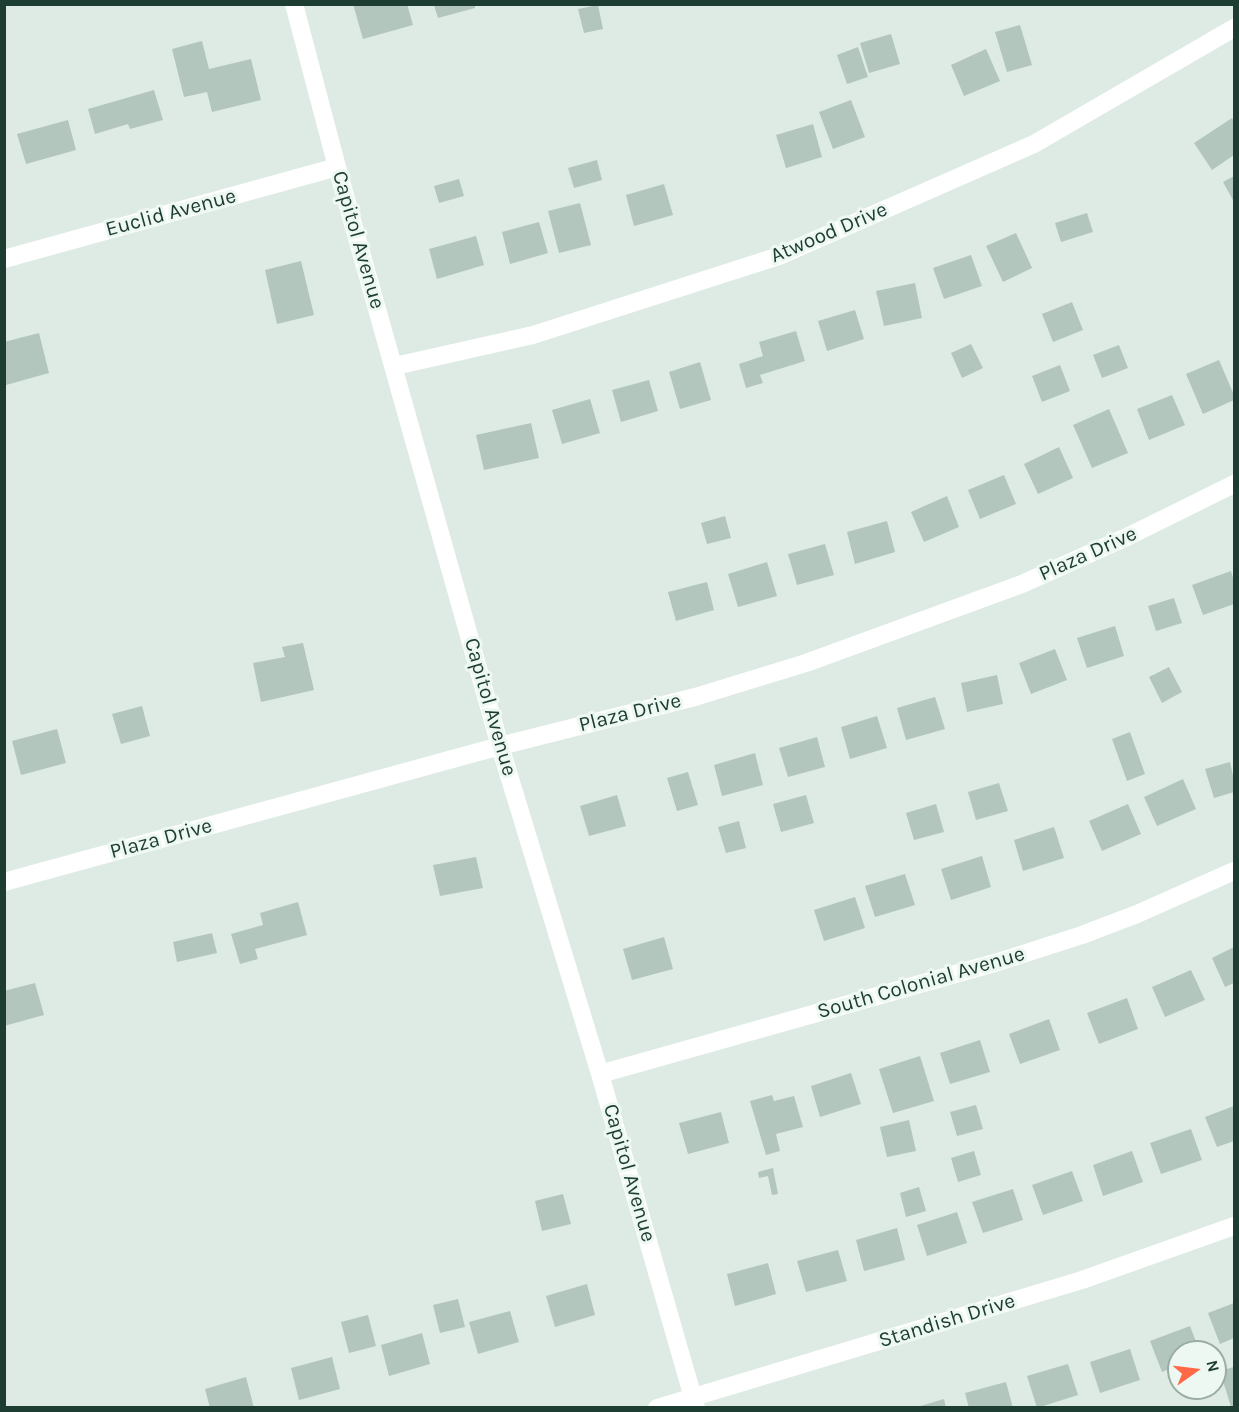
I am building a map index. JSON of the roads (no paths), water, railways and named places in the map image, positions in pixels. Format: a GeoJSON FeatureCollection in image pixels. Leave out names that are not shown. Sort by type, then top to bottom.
{"type":"FeatureCollection","features":[{"type":"Feature","properties":{"kind":"street","name":"Capitol Avenue"},"geometry":{"type":"LineString","coordinates":[[294,4],[337,167],[395,366],[500,746],[600,1074],[695,1402]]}},
{"type":"Feature","properties":{"kind":"street","name":"Atwood Drive"},"geometry":{"type":"LineString","coordinates":[[395,366],[533,335],[779,256],[1034,144],[1234,28]]}},
{"type":"Feature","properties":{"kind":"street","name":"Euclid Avenue"},"geometry":{"type":"LineString","coordinates":[[4,260],[337,167]]}},
{"type":"Feature","properties":{"kind":"street","name":"Plaza Drive"},"geometry":{"type":"LineString","coordinates":[[4,882],[500,746],[694,697],[806,663],[1022,584],[1131,535],[1234,484]]}},
{"type":"Feature","properties":{"kind":"street","name":"South Colonial Avenue"},"geometry":{"type":"LineString","coordinates":[[600,1074],[998,962],[1082,935],[1137,914],[1234,871]]}},
{"type":"Feature","properties":{"kind":"street","name":"Standish Drive"},"geometry":{"type":"LineString","coordinates":[[657,1407],[695,1402],[1082,1280],[1234,1226]]}}]}
